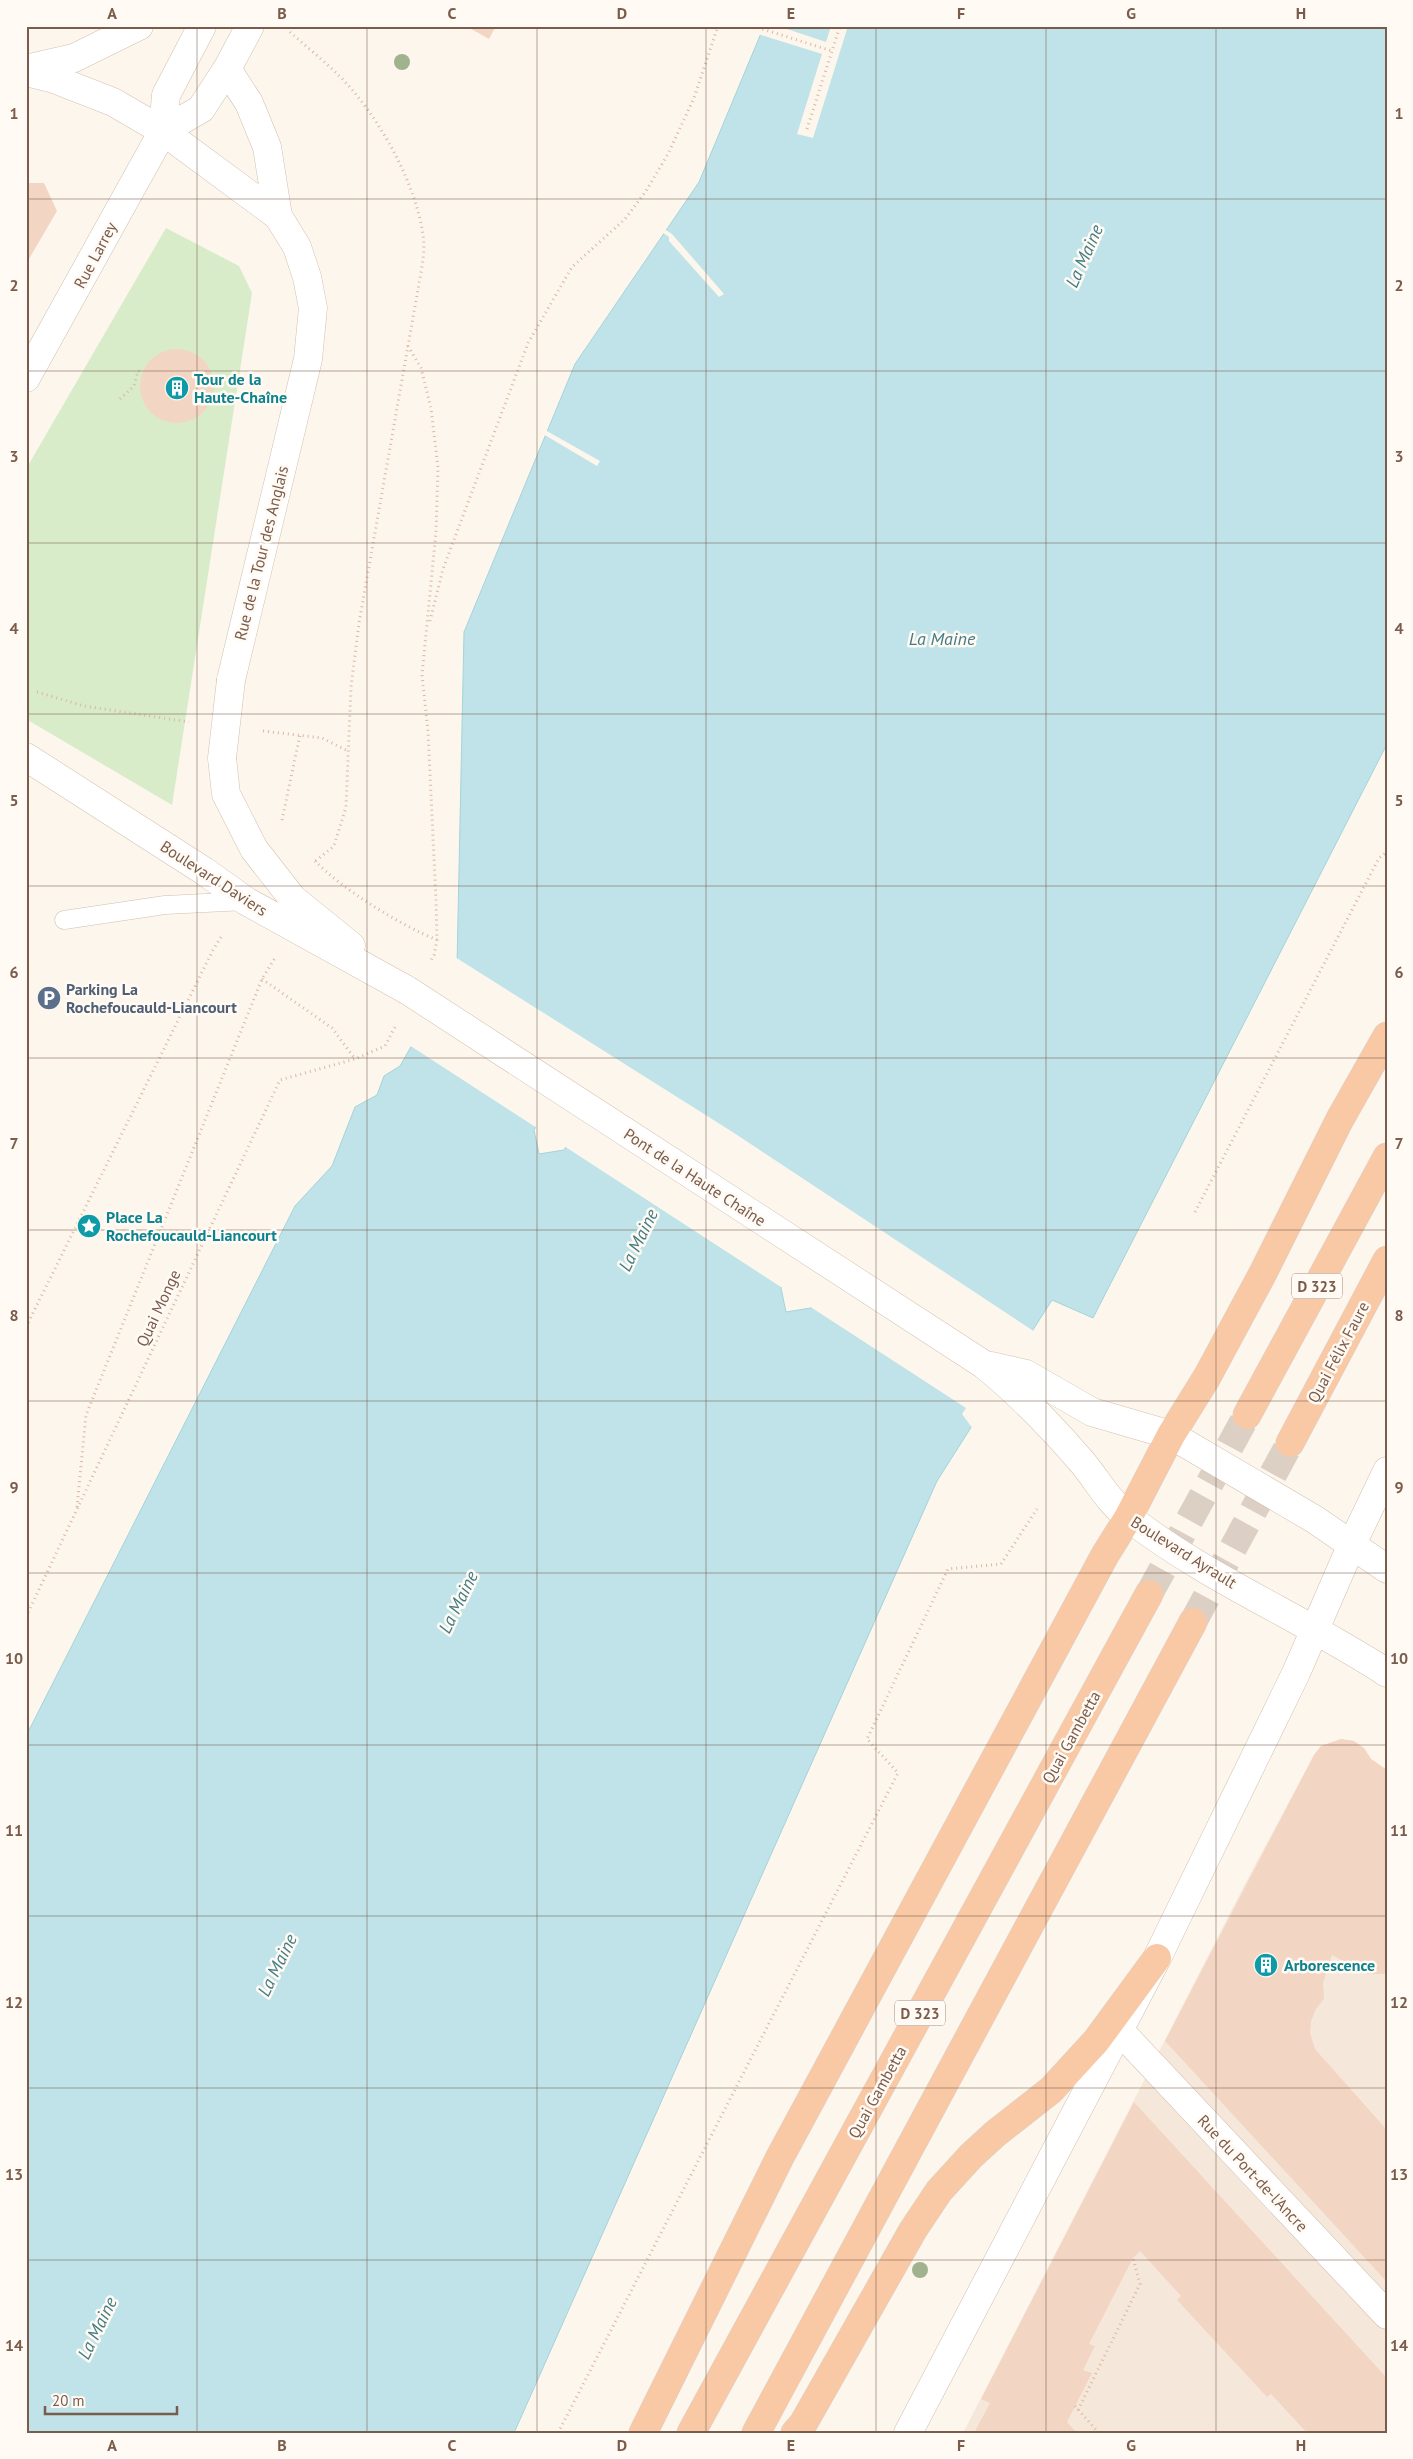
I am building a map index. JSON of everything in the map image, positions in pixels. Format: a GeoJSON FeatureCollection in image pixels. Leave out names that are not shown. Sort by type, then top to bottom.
{"type":"FeatureCollection","features":[{"type":"Feature","properties":{"kind":"highway"},"geometry":{"type":"LineString","coordinates":[[643,2433],[785,2148],[1104,1555],[1128,1518],[1171,1436],[1207,1378],[1263,1273],[1340,1119],[1387,1036]]}},
{"type":"Feature","properties":{"kind":"highway","name":"D 323"},"geometry":{"type":"LineString","coordinates":[[1247,1415],[1387,1157]]}},
{"type":"Feature","properties":{"kind":"highway","name":"Quai Félix Faure"},"geometry":{"type":"LineString","coordinates":[[1290,1443],[1387,1260]]}},
{"type":"Feature","properties":{"kind":"highway","name":"Quai Gambetta"},"geometry":{"type":"LineString","coordinates":[[691,2433],[1149,1594]]}},
{"type":"Feature","properties":{"kind":"highway"},"geometry":{"type":"LineString","coordinates":[[756,2433],[1193,1622]]}},
{"type":"Feature","properties":{"kind":"highway"},"geometry":{"type":"LineString","coordinates":[[796,2433],[803,2424],[913,2230],[939,2191],[994,2134],[1051,2090],[1096,2041],[1157,1958]]}},
{"type":"Feature","properties":{"kind":"main road"},"geometry":{"type":"LineString","coordinates":[[26,70],[74,58],[139,26]]}},
{"type":"Feature","properties":{"kind":"main road","name":"Rue Larrey"},"geometry":{"type":"LineString","coordinates":[[26,378],[163,131],[166,95],[202,26]]}},
{"type":"Feature","properties":{"kind":"main road"},"geometry":{"type":"LineString","coordinates":[[163,131],[202,108],[227,69],[250,26]]}},
{"type":"Feature","properties":{"kind":"main road"},"geometry":{"type":"LineString","coordinates":[[227,69],[249,103],[267,148],[278,216]]}},
{"type":"Feature","properties":{"kind":"main road","name":"Rue de la Tour des Anglais"},"geometry":{"type":"LineString","coordinates":[[26,70],[113,102],[163,131],[278,216],[296,247],[306,277],[313,308],[308,359],[231,680],[222,758],[226,794],[254,850],[271,874],[293,899],[326,924],[397,984]]}},
{"type":"Feature","properties":{"kind":"main road","name":"Boulevard Daviers"},"geometry":{"type":"LineString","coordinates":[[26,757],[204,871],[246,901],[397,984]]}},
{"type":"Feature","properties":{"kind":"main road","name":"Pont de la Haute Chaîne"},"geometry":{"type":"LineString","coordinates":[[397,984],[983,1364],[1021,1382]]}},
{"type":"Feature","properties":{"kind":"main road"},"geometry":{"type":"LineString","coordinates":[[1021,1382],[1092,1412],[1171,1436],[1352,1544],[1387,1570]]}},
{"type":"Feature","properties":{"kind":"main road","name":"Boulevard Ayrault"},"geometry":{"type":"LineString","coordinates":[[1021,1382],[1110,1502],[1128,1518],[1188,1558],[1387,1674]]}},
{"type":"Feature","properties":{"kind":"main road"},"geometry":{"type":"LineString","coordinates":[[908,2433],[1157,1958],[1296,1673],[1352,1544],[1387,1471]]}},
{"type":"Feature","properties":{"kind":"main road","name":"Rue du Port-de-l'Ancre"},"geometry":{"type":"LineString","coordinates":[[1120,2030],[1387,2315]]}},
{"type":"Feature","properties":{"kind":"lane"},"geometry":{"type":"LineString","coordinates":[[64,920],[165,905],[246,901]]}},
{"type":"Feature","properties":{"kind":"path"},"geometry":{"type":"LineString","coordinates":[[427,631],[443,569],[528,343],[572,267],[625,220],[646,191],[668,154],[694,98],[718,26]]}},
{"type":"Feature","properties":{"kind":"path"},"geometry":{"type":"LineString","coordinates":[[753,26],[832,50]]}},
{"type":"Feature","properties":{"kind":"path"},"geometry":{"type":"LineString","coordinates":[[807,129],[840,26]]}},
{"type":"Feature","properties":{"kind":"path"},"geometry":{"type":"LineString","coordinates":[[290,32],[354,91],[393,148],[412,196],[423,235],[422,258],[408,346],[387,455],[359,623],[351,687],[346,807],[334,846],[311,865]]}},
{"type":"Feature","properties":{"kind":"path"},"geometry":{"type":"LineString","coordinates":[[316,860],[327,873],[411,930],[437,940],[428,730],[422,675],[436,532],[438,468],[431,408],[421,368],[408,346]]}},
{"type":"Feature","properties":{"kind":"path"},"geometry":{"type":"LineString","coordinates":[[120,399],[134,386],[138,371],[143,372]]}},
{"type":"Feature","properties":{"kind":"path"},"geometry":{"type":"LineString","coordinates":[[37,692],[84,706]]}},
{"type":"Feature","properties":{"kind":"path"},"geometry":{"type":"LineString","coordinates":[[282,822],[300,735],[322,738],[348,751]]}},
{"type":"Feature","properties":{"kind":"path"},"geometry":{"type":"LineString","coordinates":[[1195,1212],[1379,858],[1387,852]]}},
{"type":"Feature","properties":{"kind":"path"},"geometry":{"type":"LineString","coordinates":[[26,1327],[213,950],[228,927]]}},
{"type":"Feature","properties":{"kind":"path"},"geometry":{"type":"LineString","coordinates":[[77,1510],[86,1415],[262,979],[276,957]]}},
{"type":"Feature","properties":{"kind":"path"},"geometry":{"type":"LineString","coordinates":[[262,979],[332,1028],[355,1059]]}},
{"type":"Feature","properties":{"kind":"path","name":"Quai Monge"},"geometry":{"type":"LineString","coordinates":[[26,1617],[280,1080],[355,1059],[385,1046]]}},
{"type":"Feature","properties":{"kind":"path"},"geometry":{"type":"LineString","coordinates":[[558,2433],[898,1773],[867,1739],[948,1569],[1002,1564],[1037,1509]]}},
{"type":"Feature","properties":{"kind":"path"},"geometry":{"type":"LineString","coordinates":[[1078,2410],[1140,2284],[1133,2258]]}},
{"type":"Feature","properties":{"kind":"path"},"geometry":{"type":"LineString","coordinates":[[1075,2406],[1098,2433]]}},
{"type":"Feature","properties":{"kind":"shaded area"},"geometry":{"type":"Polygon","coordinates":[[[1341,1739],[1354,1741],[1364,1748],[1371,1759],[1387,1770],[1387,2433],[963,2433],[1246,1882],[1314,1755],[1321,1746],[1341,1739]]]}},
{"type":"Feature","properties":{"kind":"green space"},"geometry":{"type":"Polygon","coordinates":[[[166,228],[239,266],[252,293],[172,805],[26,719],[26,469],[166,228]]]}},
{"type":"Feature","properties":{"kind":"water","name":"La Maine"},"geometry":{"type":"Polygon","coordinates":[[[764,26],[1387,26],[1387,744],[1093,1318],[1052,1300],[937,1481],[514,2433],[26,2433],[26,1736],[295,1206],[332,1166],[355,1107],[377,1095],[384,1076],[400,1066],[457,966],[464,632],[575,364],[699,182],[764,26]],[[603,1055],[578,1061],[534,1130],[539,1154],[564,1150],[609,1081],[603,1055]],[[851,1215],[826,1220],[781,1288],[786,1312],[811,1308],[857,1240],[851,1215]]]}},
{"type":"Feature","properties":{"kind":"pier"},"geometry":{"type":"Polygon","coordinates":[[[761,26],[778,26],[826,42],[831,26],[848,26],[813,138],[797,134],[822,54],[758,34],[761,26]]]}},
{"type":"Feature","properties":{"kind":"pier"},"geometry":{"type":"Polygon","coordinates":[[[664,229],[672,234],[724,294],[719,297],[669,241],[669,237],[662,232],[664,229]]]}},
{"type":"Feature","properties":{"kind":"pier"},"geometry":{"type":"Polygon","coordinates":[[[545,430],[600,461],[597,466],[543,434],[545,430]]]}},
{"type":"Feature","properties":{"kind":"pier"},"geometry":{"type":"Polygon","coordinates":[[[455,957],[731,1131],[1035,1332],[973,1429],[962,1414],[966,1408],[809,1306],[854,1240],[849,1217],[828,1222],[784,1289],[564,1146],[606,1080],[601,1058],[579,1063],[537,1128],[409,1045],[454,966],[455,957]]]}},
{"type":"Feature","properties":{"kind":"building"},"geometry":{"type":"Polygon","coordinates":[[[466,26],[496,26],[489,39],[466,26]]]}},
{"type":"Feature","properties":{"kind":"building"},"geometry":{"type":"Polygon","coordinates":[[[26,183],[44,183],[57,211],[26,264],[26,183]]]}},
{"type":"Feature","properties":{"kind":"building","name":"Tour de la Haute-Chaîne"},"geometry":{"type":"Polygon","coordinates":[[[177,349],[191,352],[203,360],[211,372],[214,386],[211,400],[203,412],[191,420],[177,423],[163,420],[151,412],[143,400],[140,386],[143,372],[151,360],[163,352],[177,349]]]}},
{"type":"Feature","properties":{"kind":"building","name":"Arborescence"},"geometry":{"type":"Polygon","coordinates":[[[1341,1739],[1354,1741],[1364,1748],[1371,1759],[1387,1770],[1387,1974],[1368,1974],[1332,1955],[1323,1983],[1324,1999],[1316,2009],[1311,2021],[1310,2033],[1315,2049],[1387,2130],[1387,2282],[1165,2041],[1314,1755],[1321,1746],[1341,1739]]]}},
{"type":"Feature","properties":{"kind":"building"},"geometry":{"type":"Polygon","coordinates":[[[1134,2102],[1387,2378],[1387,2433],[1307,2433],[1271,2394],[1267,2397],[1177,2300],[1181,2296],[1140,2251],[1133,2258],[1089,2344],[1095,2346],[1083,2370],[1092,2373],[1067,2422],[1077,2433],[974,2433],[990,2403],[981,2399],[1134,2102]]]}},
{"type":"Feature","properties":{"kind":"tunnel"},"geometry":{"type":"LineString","coordinates":[[1149,1594],[1247,1415]]}},
{"type":"Feature","properties":{"kind":"tunnel"},"geometry":{"type":"LineString","coordinates":[[1193,1622],[1290,1443]]}},
{"type":"Feature","properties":{"kind":"place","name":"Tour de la Haute-Chaîne"},"geometry":{"type":"Point","coordinates":[177,388]}},
{"type":"Feature","properties":{"kind":"place","name":"Parking La Rochefoucauld-Liancourt"},"geometry":{"type":"Point","coordinates":[49,998]}},
{"type":"Feature","properties":{"kind":"place","name":"Place La Rochefoucauld-Liancourt"},"geometry":{"type":"Point","coordinates":[89,1226]}},
{"type":"Feature","properties":{"kind":"place","name":"Arborescence"},"geometry":{"type":"Point","coordinates":[1266,1965]}}]}
